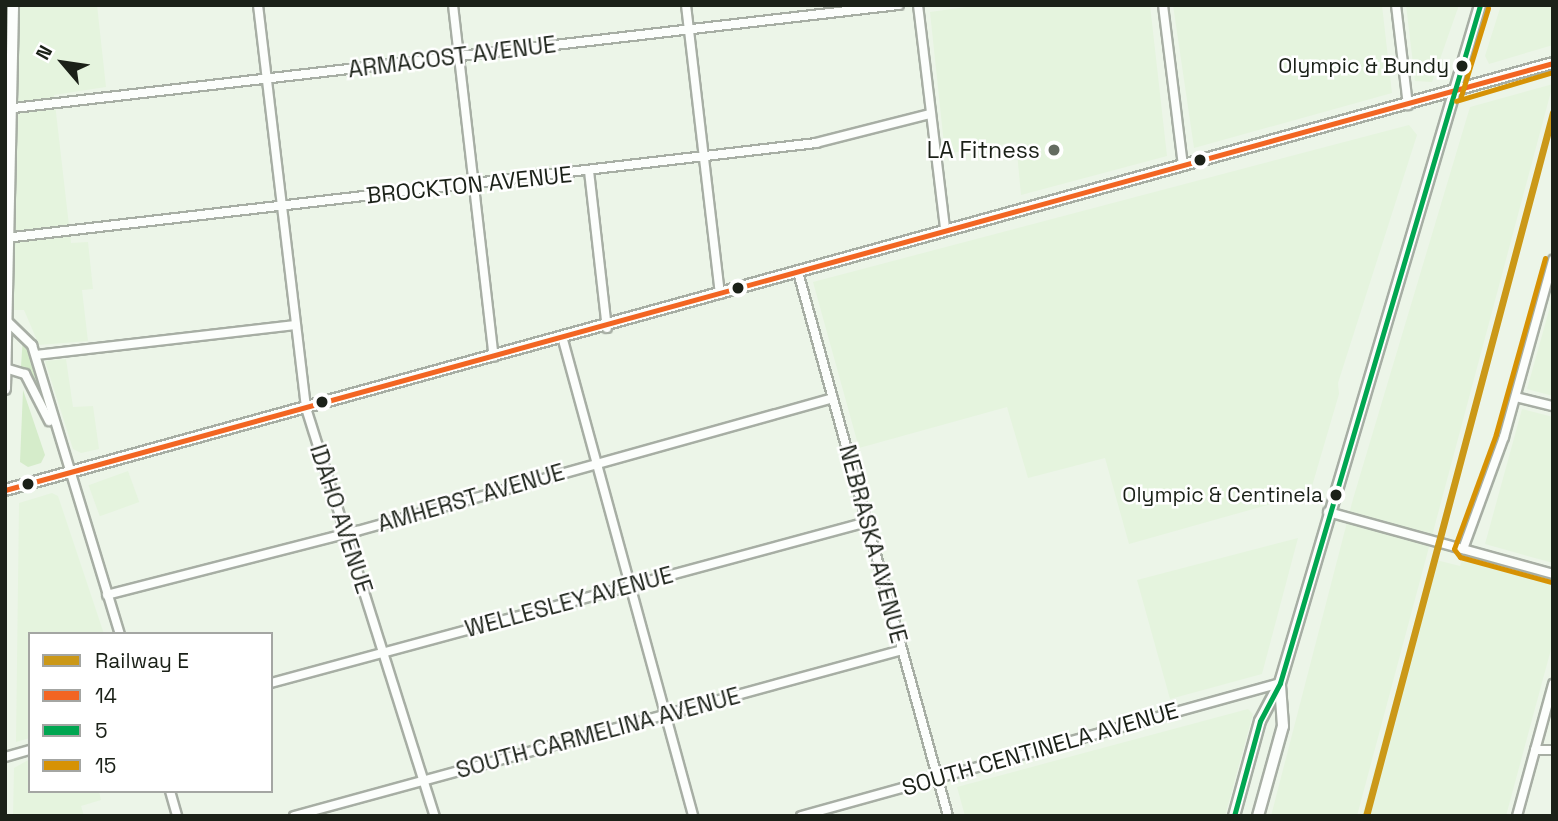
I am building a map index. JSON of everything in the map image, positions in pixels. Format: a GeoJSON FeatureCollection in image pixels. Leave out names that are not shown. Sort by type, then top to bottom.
{"type":"FeatureCollection","features":[{"type":"Feature","properties":{"kind":"main road"},"geometry":{"type":"LineString","coordinates":[[5,389],[8,109],[13,5]]}},
{"type":"Feature","properties":{"kind":"main road"},"geometry":{"type":"LineString","coordinates":[[1234,816],[1260,721],[1280,683],[1328,512],[1480,5]]}},
{"type":"Feature","properties":{"kind":"main road"},"geometry":{"type":"LineString","coordinates":[[5,490],[564,340],[945,229],[1453,93],[1553,63]]}},
{"type":"Feature","properties":{"kind":"main road"},"geometry":{"type":"LineString","coordinates":[[1258,816],[1283,726],[1280,683]]}},
{"type":"Feature","properties":{"kind":"street","name":"IDAHO AVENUE"},"geometry":{"type":"LineString","coordinates":[[258,5],[306,408],[435,816]]}},
{"type":"Feature","properties":{"kind":"street"},"geometry":{"type":"LineString","coordinates":[[453,5],[495,357]]}},
{"type":"Feature","properties":{"kind":"street"},"geometry":{"type":"LineString","coordinates":[[686,5],[720,294]]}},
{"type":"Feature","properties":{"kind":"street","name":"ARMACOST AVENUE"},"geometry":{"type":"LineString","coordinates":[[8,109],[899,5]]}},
{"type":"Feature","properties":{"kind":"street"},"geometry":{"type":"LineString","coordinates":[[918,5],[945,229]]}},
{"type":"Feature","properties":{"kind":"street"},"geometry":{"type":"LineString","coordinates":[[1163,5],[1183,166]]}},
{"type":"Feature","properties":{"kind":"street"},"geometry":{"type":"LineString","coordinates":[[1395,5],[1408,105]]}},
{"type":"Feature","properties":{"kind":"street","name":"BROCKTON AVENUE"},"geometry":{"type":"LineString","coordinates":[[7,238],[816,143],[930,114]]}},
{"type":"Feature","properties":{"kind":"street"},"geometry":{"type":"LineString","coordinates":[[589,171],[607,328]]}},
{"type":"Feature","properties":{"kind":"street"},"geometry":{"type":"LineString","coordinates":[[1463,549],[1516,397],[1553,260]]}},
{"type":"Feature","properties":{"kind":"street","name":"NEBRASKA AVENUE"},"geometry":{"type":"LineString","coordinates":[[798,272],[948,816]]}},
{"type":"Feature","properties":{"kind":"street"},"geometry":{"type":"LineString","coordinates":[[7,321],[27,336],[36,355],[57,436],[119,632]]}},
{"type":"Feature","properties":{"kind":"street"},"geometry":{"type":"LineString","coordinates":[[36,355],[295,325]]}},
{"type":"Feature","properties":{"kind":"street"},"geometry":{"type":"LineString","coordinates":[[564,340],[693,816]]}},
{"type":"Feature","properties":{"kind":"street"},"geometry":{"type":"LineString","coordinates":[[6,368],[24,374],[57,436]]}},
{"type":"Feature","properties":{"kind":"street"},"geometry":{"type":"LineString","coordinates":[[1516,397],[1553,406]]}},
{"type":"Feature","properties":{"kind":"street","name":"AMHERST AVENUE"},"geometry":{"type":"LineString","coordinates":[[107,595],[833,398]]}},
{"type":"Feature","properties":{"kind":"street"},"geometry":{"type":"LineString","coordinates":[[1328,512],[1553,574]]}},
{"type":"Feature","properties":{"kind":"street","name":"WELLESLEY AVENUE"},"geometry":{"type":"LineString","coordinates":[[273,682],[867,522]]}},
{"type":"Feature","properties":{"kind":"street","name":"SOUTH CARMELINA AVENUE"},"geometry":{"type":"LineString","coordinates":[[294,816],[902,650]]}},
{"type":"Feature","properties":{"kind":"street","name":"SOUTH CENTINELA AVENUE"},"geometry":{"type":"LineString","coordinates":[[801,816],[1280,683]]}},
{"type":"Feature","properties":{"kind":"street"},"geometry":{"type":"LineString","coordinates":[[1517,816],[1553,684]]}},
{"type":"Feature","properties":{"kind":"street"},"geometry":{"type":"LineString","coordinates":[[1535,750],[1553,750]]}},
{"type":"Feature","properties":{"kind":"street"},"geometry":{"type":"LineString","coordinates":[[5,757],[28,751]]}},
{"type":"Feature","properties":{"kind":"street"},"geometry":{"type":"LineString","coordinates":[[171,793],[177,816]]}},
{"type":"Feature","properties":{"kind":"shaded area"},"geometry":{"type":"Polygon","coordinates":[[[5,5],[97,5],[106,87],[54,95],[71,243],[88,242],[93,289],[82,290],[88,341],[39,345],[24,310],[5,310],[5,5]]]}},
{"type":"Feature","properties":{"kind":"shaded area"},"geometry":{"type":"Polygon","coordinates":[[[981,5],[1150,5],[1167,156],[1021,195],[1016,142],[945,154],[930,12],[981,5]]]}},
{"type":"Feature","properties":{"kind":"shaded area"},"geometry":{"type":"Polygon","coordinates":[[[1173,5],[1382,5],[1392,93],[1194,148],[1173,5]]]}},
{"type":"Feature","properties":{"kind":"shaded area"},"geometry":{"type":"Polygon","coordinates":[[[1406,5],[1459,5],[1432,82],[1415,81],[1406,5]]]}},
{"type":"Feature","properties":{"kind":"shaded area"},"geometry":{"type":"Polygon","coordinates":[[[1501,5],[1553,5],[1553,45],[1489,64],[1485,56],[1501,5]]]}},
{"type":"Feature","properties":{"kind":"shaded area"},"geometry":{"type":"Polygon","coordinates":[[[1553,84],[1357,816],[1271,816],[1353,499],[1470,107],[1553,84]]]}},
{"type":"Feature","properties":{"kind":"shaded area"},"geometry":{"type":"Polygon","coordinates":[[[1409,125],[1417,135],[1338,383],[1339,394],[1310,493],[1129,544],[1105,458],[1028,478],[1007,407],[859,448],[813,282],[1409,125]]]}},
{"type":"Feature","properties":{"kind":"shaded area"},"geometry":{"type":"Polygon","coordinates":[[[1553,296],[1553,396],[1527,389],[1553,296]]]}},
{"type":"Feature","properties":{"kind":"shaded area"},"geometry":{"type":"Polygon","coordinates":[[[23,336],[30,350],[43,400],[21,367],[23,336]]]}},
{"type":"Feature","properties":{"kind":"shaded area"},"geometry":{"type":"Polygon","coordinates":[[[66,359],[73,407],[93,406],[99,449],[81,453],[73,449],[45,361],[66,359]]]}},
{"type":"Feature","properties":{"kind":"shaded area"},"geometry":{"type":"Polygon","coordinates":[[[23,390],[45,455],[41,463],[28,467],[20,462],[23,390]]]}},
{"type":"Feature","properties":{"kind":"shaded area"},"geometry":{"type":"Polygon","coordinates":[[[1522,409],[1553,417],[1553,563],[1485,544],[1522,409]]]}},
{"type":"Feature","properties":{"kind":"shaded area"},"geometry":{"type":"Polygon","coordinates":[[[128,471],[139,502],[100,516],[89,485],[128,471]]]}},
{"type":"Feature","properties":{"kind":"shaded area"},"geometry":{"type":"Polygon","coordinates":[[[52,493],[58,496],[103,632],[28,632],[28,739],[16,742],[19,503],[52,493]]]}},
{"type":"Feature","properties":{"kind":"shaded area"},"geometry":{"type":"Polygon","coordinates":[[[1298,538],[1262,674],[1170,699],[1137,580],[1298,538]]]}},
{"type":"Feature","properties":{"kind":"shaded area"},"geometry":{"type":"Polygon","coordinates":[[[1432,559],[1460,566],[1462,560],[1553,585],[1553,642],[1506,816],[1362,816],[1432,559]]]}},
{"type":"Feature","properties":{"kind":"shaded area"},"geometry":{"type":"Polygon","coordinates":[[[1248,709],[1253,714],[1225,816],[965,816],[957,787],[1248,709]]]}},
{"type":"Feature","properties":{"kind":"shaded area"},"geometry":{"type":"Polygon","coordinates":[[[28,760],[28,793],[99,793],[101,800],[81,806],[84,816],[13,816],[14,768],[28,760]]]}},
{"type":"Feature","properties":{"kind":"rail line","name":"E"},"geometry":{"type":"LineString","coordinates":[[1366,816],[1553,112]]}},
{"type":"Feature","properties":{"kind":"transit line","name":"5"},"geometry":{"type":"LineString","coordinates":[[1234,816],[1260,721],[1280,683],[1480,5]]}},
{"type":"Feature","properties":{"kind":"transit line","name":"15"},"geometry":{"type":"LineString","coordinates":[[1461,96],[1488,8]]}},
{"type":"Feature","properties":{"kind":"transit line","name":"14"},"geometry":{"type":"LineString","coordinates":[[5,490],[1553,63]]}},
{"type":"Feature","properties":{"kind":"transit line","name":"15"},"geometry":{"type":"LineString","coordinates":[[1456,101],[1553,72]]}},
{"type":"Feature","properties":{"kind":"transit line","name":"15"},"geometry":{"type":"LineString","coordinates":[[1545,258],[1496,434],[1454,549],[1460,557],[1551,582]]}},
{"type":"Feature","properties":{"kind":"place","name":"Olympic & Bundy"},"geometry":{"type":"Point","coordinates":[1462,66]}},
{"type":"Feature","properties":{"kind":"place","name":"LA Fitness"},"geometry":{"type":"Point","coordinates":[1054,150]}},
{"type":"Feature","properties":{"kind":"place","name":"Olympic & Centinela"},"geometry":{"type":"Point","coordinates":[1336,495]}}]}
